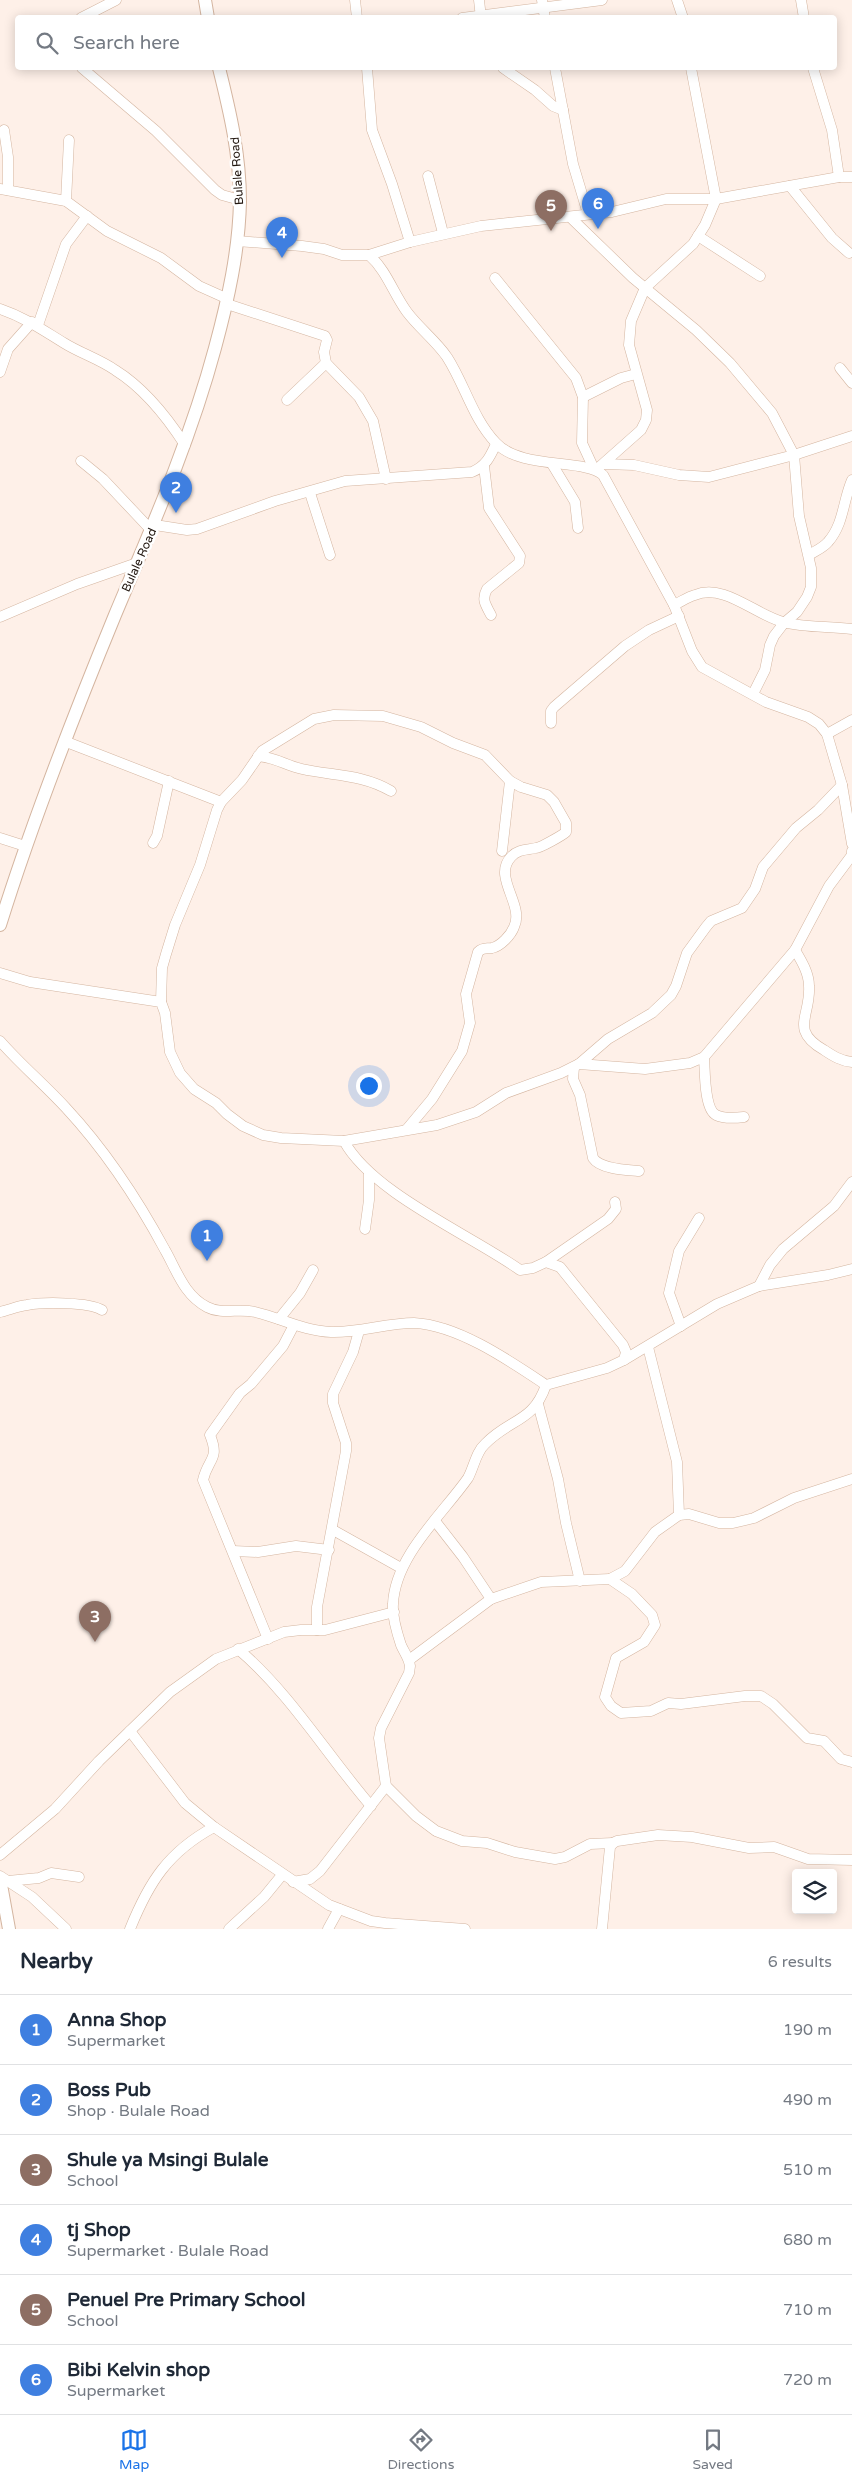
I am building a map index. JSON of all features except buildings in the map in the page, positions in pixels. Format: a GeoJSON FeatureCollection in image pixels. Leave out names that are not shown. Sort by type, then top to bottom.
{"type":"FeatureCollection","features":[{"type":"Feature","properties":{"kind":"street"},"geometry":{"type":"LineString","coordinates":[[87,15],[116,0]]}},
{"type":"Feature","properties":{"kind":"street"},"geometry":{"type":"LineString","coordinates":[[205,0],[208,15]]}},
{"type":"Feature","properties":{"kind":"street"},"geometry":{"type":"LineString","coordinates":[[354,0],[356,15]]}},
{"type":"Feature","properties":{"kind":"street"},"geometry":{"type":"LineString","coordinates":[[479,0],[480,15]]}},
{"type":"Feature","properties":{"kind":"street"},"geometry":{"type":"LineString","coordinates":[[488,15],[602,0]]}},
{"type":"Feature","properties":{"kind":"street"},"geometry":{"type":"LineString","coordinates":[[677,0],[682,15]]}},
{"type":"Feature","properties":{"kind":"street"},"geometry":{"type":"LineString","coordinates":[[801,0],[804,15]]}},
{"type":"Feature","properties":{"kind":"street"},"geometry":{"type":"LineString","coordinates":[[84,70],[156,131],[215,190],[222,195],[240,200]]}},
{"type":"Feature","properties":{"kind":"street","name":"Bulale Road"},"geometry":{"type":"LineString","coordinates":[[0,925],[25,846],[64,741],[153,528],[185,445],[227,302],[237,241],[240,200],[232,120],[220,70]]}},
{"type":"Feature","properties":{"kind":"street"},"geometry":{"type":"LineString","coordinates":[[367,70],[372,130],[392,184],[410,242]]}},
{"type":"Feature","properties":{"kind":"street"},"geometry":{"type":"LineString","coordinates":[[506,70],[535,90],[553,106],[563,110]]}},
{"type":"Feature","properties":{"kind":"street"},"geometry":{"type":"LineString","coordinates":[[555,70],[573,164],[588,214]]}},
{"type":"Feature","properties":{"kind":"street"},"geometry":{"type":"LineString","coordinates":[[598,468],[636,435],[646,420],[647,410],[636,374],[628,334],[634,310],[646,288],[684,253],[698,236],[716,199],[691,70]]}},
{"type":"Feature","properties":{"kind":"street"},"geometry":{"type":"LineString","coordinates":[[814,70],[832,130],[839,177]]}},
{"type":"Feature","properties":{"kind":"street"},"geometry":{"type":"LineString","coordinates":[[4,130],[7,150],[4,189],[66,201],[107,231],[161,258],[199,286],[227,302],[324,336],[327,340],[324,352],[326,363],[359,397],[373,421],[386,479]]}},
{"type":"Feature","properties":{"kind":"street"},"geometry":{"type":"LineString","coordinates":[[66,201],[69,140]]}},
{"type":"Feature","properties":{"kind":"street"},"geometry":{"type":"LineString","coordinates":[[428,176],[443,233]]}},
{"type":"Feature","properties":{"kind":"street"},"geometry":{"type":"LineString","coordinates":[[237,241],[302,246],[324,249],[342,255],[369,255],[443,233],[481,226],[612,212],[666,200],[716,199],[839,177],[852,177]]}},
{"type":"Feature","properties":{"kind":"street"},"geometry":{"type":"LineString","coordinates":[[790,186],[832,238],[848,253]]}},
{"type":"Feature","properties":{"kind":"street"},"geometry":{"type":"LineString","coordinates":[[0,372],[8,349],[35,323],[66,244],[87,216]]}},
{"type":"Feature","properties":{"kind":"street"},"geometry":{"type":"LineString","coordinates":[[570,217],[730,363],[772,413],[794,455],[799,516],[809,555],[812,576],[807,598],[797,612],[784,622],[770,645],[765,670],[753,694]]}},
{"type":"Feature","properties":{"kind":"street"},"geometry":{"type":"LineString","coordinates":[[698,236],[760,276]]}},
{"type":"Feature","properties":{"kind":"street"},"geometry":{"type":"LineString","coordinates":[[369,255],[380,265],[406,310],[447,357],[479,418],[496,444],[507,452],[552,464],[598,468],[634,466],[679,475],[709,477],[794,455],[852,436]]}},
{"type":"Feature","properties":{"kind":"street"},"geometry":{"type":"LineString","coordinates":[[495,278],[576,378],[583,397],[582,443],[603,475],[674,605],[692,651],[702,667],[753,694],[808,717],[827,734],[842,786],[852,844]]}},
{"type":"Feature","properties":{"kind":"street"},"geometry":{"type":"LineString","coordinates":[[0,309],[35,323],[63,343],[122,375],[144,394],[170,422],[185,445]]}},
{"type":"Feature","properties":{"kind":"street"},"geometry":{"type":"LineString","coordinates":[[287,400],[326,363]]}},
{"type":"Feature","properties":{"kind":"street"},"geometry":{"type":"LineString","coordinates":[[840,368],[852,383]]}},
{"type":"Feature","properties":{"kind":"street"},"geometry":{"type":"LineString","coordinates":[[583,397],[621,378],[636,374]]}},
{"type":"Feature","properties":{"kind":"street"},"geometry":{"type":"LineString","coordinates":[[80,462],[103,479],[153,528],[187,530],[197,529],[275,501],[357,479],[386,479],[472,472],[484,466],[496,444]]}},
{"type":"Feature","properties":{"kind":"street"},"geometry":{"type":"LineString","coordinates":[[552,464],[575,502],[578,528]]}},
{"type":"Feature","properties":{"kind":"street"},"geometry":{"type":"LineString","coordinates":[[484,466],[490,508],[520,556],[519,563],[487,589],[484,595],[483,600],[491,615]]}},
{"type":"Feature","properties":{"kind":"street"},"geometry":{"type":"LineString","coordinates":[[809,555],[828,543],[833,535],[844,512],[852,480]]}},
{"type":"Feature","properties":{"kind":"street"},"geometry":{"type":"LineString","coordinates":[[310,493],[330,555]]}},
{"type":"Feature","properties":{"kind":"street"},"geometry":{"type":"LineString","coordinates":[[0,603],[4,614],[137,563]]}},
{"type":"Feature","properties":{"kind":"street"},"geometry":{"type":"LineString","coordinates":[[674,605],[695,594],[719,592],[764,615],[784,622],[852,629]]}},
{"type":"Feature","properties":{"kind":"street"},"geometry":{"type":"LineString","coordinates":[[551,723],[551,711],[554,707],[625,646],[648,630],[679,616]]}},
{"type":"Feature","properties":{"kind":"street"},"geometry":{"type":"LineString","coordinates":[[407,1129],[436,1095],[462,1051],[470,1023],[466,994],[478,952],[481,949],[499,945],[514,928],[516,913],[505,871],[507,862],[516,853],[524,849],[537,848],[566,832],[566,823],[554,802],[547,796],[510,781],[484,755],[453,743],[421,726],[383,716],[334,715],[314,719],[267,746],[242,780],[221,802],[200,865],[172,932],[162,968],[161,1002],[165,1013],[170,1052],[180,1073],[194,1089],[216,1103],[243,1126],[263,1135],[321,1142],[344,1141],[437,1124],[476,1112],[506,1093],[577,1066],[608,1039],[652,1013],[670,995],[676,986],[687,954],[706,927],[711,921],[742,908],[755,889],[763,867],[796,828],[827,802],[842,786]]}},
{"type":"Feature","properties":{"kind":"street"},"geometry":{"type":"LineString","coordinates":[[827,734],[852,720]]}},
{"type":"Feature","properties":{"kind":"street"},"geometry":{"type":"LineString","coordinates":[[64,741],[221,802]]}},
{"type":"Feature","properties":{"kind":"street"},"geometry":{"type":"LineString","coordinates":[[258,756],[278,759],[304,770],[359,777],[391,791]]}},
{"type":"Feature","properties":{"kind":"street"},"geometry":{"type":"LineString","coordinates":[[153,843],[157,836],[168,781]]}},
{"type":"Feature","properties":{"kind":"street"},"geometry":{"type":"LineString","coordinates":[[502,851],[510,781]]}},
{"type":"Feature","properties":{"kind":"street"},"geometry":{"type":"LineString","coordinates":[[0,838],[25,846]]}},
{"type":"Feature","properties":{"kind":"street"},"geometry":{"type":"LineString","coordinates":[[577,1066],[645,1069],[690,1063],[704,1057],[795,950],[825,893],[838,871],[852,855],[852,851]]}},
{"type":"Feature","properties":{"kind":"street"},"geometry":{"type":"LineString","coordinates":[[795,950],[809,983],[804,1023],[806,1036],[812,1044],[839,1059],[852,1062]]}},
{"type":"Feature","properties":{"kind":"street"},"geometry":{"type":"LineString","coordinates":[[0,973],[30,982],[161,1002]]}},
{"type":"Feature","properties":{"kind":"street"},"geometry":{"type":"LineString","coordinates":[[0,1041],[66,1108],[95,1141],[128,1187],[166,1251],[181,1282],[201,1304],[216,1311],[253,1312],[331,1332],[358,1331],[413,1323],[438,1328],[492,1351],[519,1366],[546,1385]]}},
{"type":"Feature","properties":{"kind":"street"},"geometry":{"type":"LineString","coordinates":[[704,1057],[707,1099],[711,1111],[716,1115],[744,1117]]}},
{"type":"Feature","properties":{"kind":"street"},"geometry":{"type":"LineString","coordinates":[[573,1079],[577,1066]]}},
{"type":"Feature","properties":{"kind":"street"},"geometry":{"type":"LineString","coordinates":[[564,1072],[573,1079],[580,1095],[593,1158],[596,1162],[639,1171]]}},
{"type":"Feature","properties":{"kind":"street"},"geometry":{"type":"LineString","coordinates":[[344,1141],[350,1153],[382,1184],[520,1270],[533,1268],[546,1262],[608,1219],[616,1209],[615,1202]]}},
{"type":"Feature","properties":{"kind":"street"},"geometry":{"type":"LineString","coordinates":[[365,1229],[370,1200],[369,1173]]}},
{"type":"Feature","properties":{"kind":"street"},"geometry":{"type":"LineString","coordinates":[[759,1286],[780,1253],[834,1206],[852,1182]]}},
{"type":"Feature","properties":{"kind":"street"},"geometry":{"type":"LineString","coordinates":[[680,1326],[669,1293],[679,1250],[699,1218]]}},
{"type":"Feature","properties":{"kind":"street"},"geometry":{"type":"LineString","coordinates":[[546,1262],[560,1266],[623,1345],[626,1352],[624,1360]]}},
{"type":"Feature","properties":{"kind":"street"},"geometry":{"type":"LineString","coordinates":[[546,1385],[607,1368],[648,1347],[717,1304],[759,1286],[828,1275],[852,1268]]}},
{"type":"Feature","properties":{"kind":"street"},"geometry":{"type":"LineString","coordinates":[[280,1319],[300,1294],[314,1270]]}},
{"type":"Feature","properties":{"kind":"street"},"geometry":{"type":"LineString","coordinates":[[0,1312],[26,1305],[43,1303],[93,1306],[102,1310]]}},
{"type":"Feature","properties":{"kind":"street"},"geometry":{"type":"LineString","coordinates":[[268,1639],[233,1551],[203,1483],[204,1476],[214,1454],[214,1442],[210,1435],[240,1393],[252,1384],[283,1346],[294,1324]]}},
{"type":"Feature","properties":{"kind":"street"},"geometry":{"type":"LineString","coordinates":[[317,1630],[317,1607],[333,1530],[346,1451],[346,1443],[333,1403],[333,1394],[353,1352],[358,1331]]}},
{"type":"Feature","properties":{"kind":"street"},"geometry":{"type":"LineString","coordinates":[[648,1347],[677,1462],[679,1515]]}},
{"type":"Feature","properties":{"kind":"street"},"geometry":{"type":"LineString","coordinates":[[546,1385],[538,1404],[533,1410],[500,1431],[483,1445],[472,1470],[401,1568],[395,1589],[394,1612],[400,1642],[409,1660],[409,1673],[386,1718],[379,1738],[386,1786],[416,1816],[436,1831],[462,1841],[487,1843],[515,1852],[558,1859],[590,1844],[613,1843],[650,1836],[677,1836],[717,1840],[749,1848],[774,1847],[808,1859],[852,1860]]}},
{"type":"Feature","properties":{"kind":"street"},"geometry":{"type":"LineString","coordinates":[[538,1404],[558,1479],[566,1524],[580,1581]]}},
{"type":"Feature","properties":{"kind":"street"},"geometry":{"type":"LineString","coordinates":[[409,1660],[492,1599],[541,1582],[610,1579],[625,1571],[655,1532],[679,1515],[689,1514],[718,1523],[733,1523],[754,1518],[794,1498],[852,1479]]}},
{"type":"Feature","properties":{"kind":"street"},"geometry":{"type":"LineString","coordinates":[[435,1521],[464,1557],[492,1599]]}},
{"type":"Feature","properties":{"kind":"street"},"geometry":{"type":"LineString","coordinates":[[333,1530],[401,1568]]}},
{"type":"Feature","properties":{"kind":"street"},"geometry":{"type":"LineString","coordinates":[[233,1551],[258,1552],[296,1546],[329,1550]]}},
{"type":"Feature","properties":{"kind":"street"},"geometry":{"type":"LineString","coordinates":[[610,1579],[632,1594],[652,1614],[655,1625],[644,1642],[616,1658],[605,1692],[605,1699],[611,1706],[625,1714],[652,1711],[668,1703],[681,1704],[761,1696],[770,1701],[807,1738],[824,1741],[840,1759],[852,1762]]}},
{"type":"Feature","properties":{"kind":"street"},"geometry":{"type":"LineString","coordinates":[[0,1855],[55,1808],[170,1692],[198,1671],[238,1649],[268,1639],[300,1630],[335,1628],[394,1612]]}},
{"type":"Feature","properties":{"kind":"street"},"geometry":{"type":"LineString","coordinates":[[238,1649],[255,1663],[287,1699],[318,1742],[371,1806]]}},
{"type":"Feature","properties":{"kind":"street"},"geometry":{"type":"LineString","coordinates":[[130,1731],[185,1803],[214,1827],[293,1882],[339,1909],[371,1921],[429,1928],[465,1929]]}},
{"type":"Feature","properties":{"kind":"street"},"geometry":{"type":"LineString","coordinates":[[293,1882],[310,1879],[320,1871],[386,1786]]}},
{"type":"Feature","properties":{"kind":"street"},"geometry":{"type":"LineString","coordinates":[[130,1929],[144,1895],[167,1863],[192,1839],[214,1827]]}},
{"type":"Feature","properties":{"kind":"street"},"geometry":{"type":"LineString","coordinates":[[602,1929],[610,1867],[609,1853],[613,1843]]}},
{"type":"Feature","properties":{"kind":"street"},"geometry":{"type":"LineString","coordinates":[[3,1879],[39,1878],[51,1873],[79,1877]]}},
{"type":"Feature","properties":{"kind":"street"},"geometry":{"type":"LineString","coordinates":[[229,1929],[264,1897],[282,1875]]}},
{"type":"Feature","properties":{"kind":"street"},"geometry":{"type":"LineString","coordinates":[[3,1879],[9,1929]]}},
{"type":"Feature","properties":{"kind":"street"},"geometry":{"type":"LineString","coordinates":[[3,1879],[32,1897],[66,1929]]}},
{"type":"Feature","properties":{"kind":"street"},"geometry":{"type":"LineString","coordinates":[[328,1929],[339,1909]]}},
{"type":"Feature","properties":{"kind":"place","name":"Bibi Kelvin shop"},"geometry":{"type":"Point","coordinates":[598,229]}},
{"type":"Feature","properties":{"kind":"place","name":"Penuel Pre Primary School"},"geometry":{"type":"Point","coordinates":[551,231]}},
{"type":"Feature","properties":{"kind":"place","name":"tj Shop"},"geometry":{"type":"Point","coordinates":[282,258]}},
{"type":"Feature","properties":{"kind":"place","name":"Boss Pub"},"geometry":{"type":"Point","coordinates":[176,513]}},
{"type":"Feature","properties":{"kind":"place","name":"Anna Shop"},"geometry":{"type":"Point","coordinates":[207,1261]}},
{"type":"Feature","properties":{"kind":"place","name":"Shule ya Msingi Bulale"},"geometry":{"type":"Point","coordinates":[95,1642]}}]}
